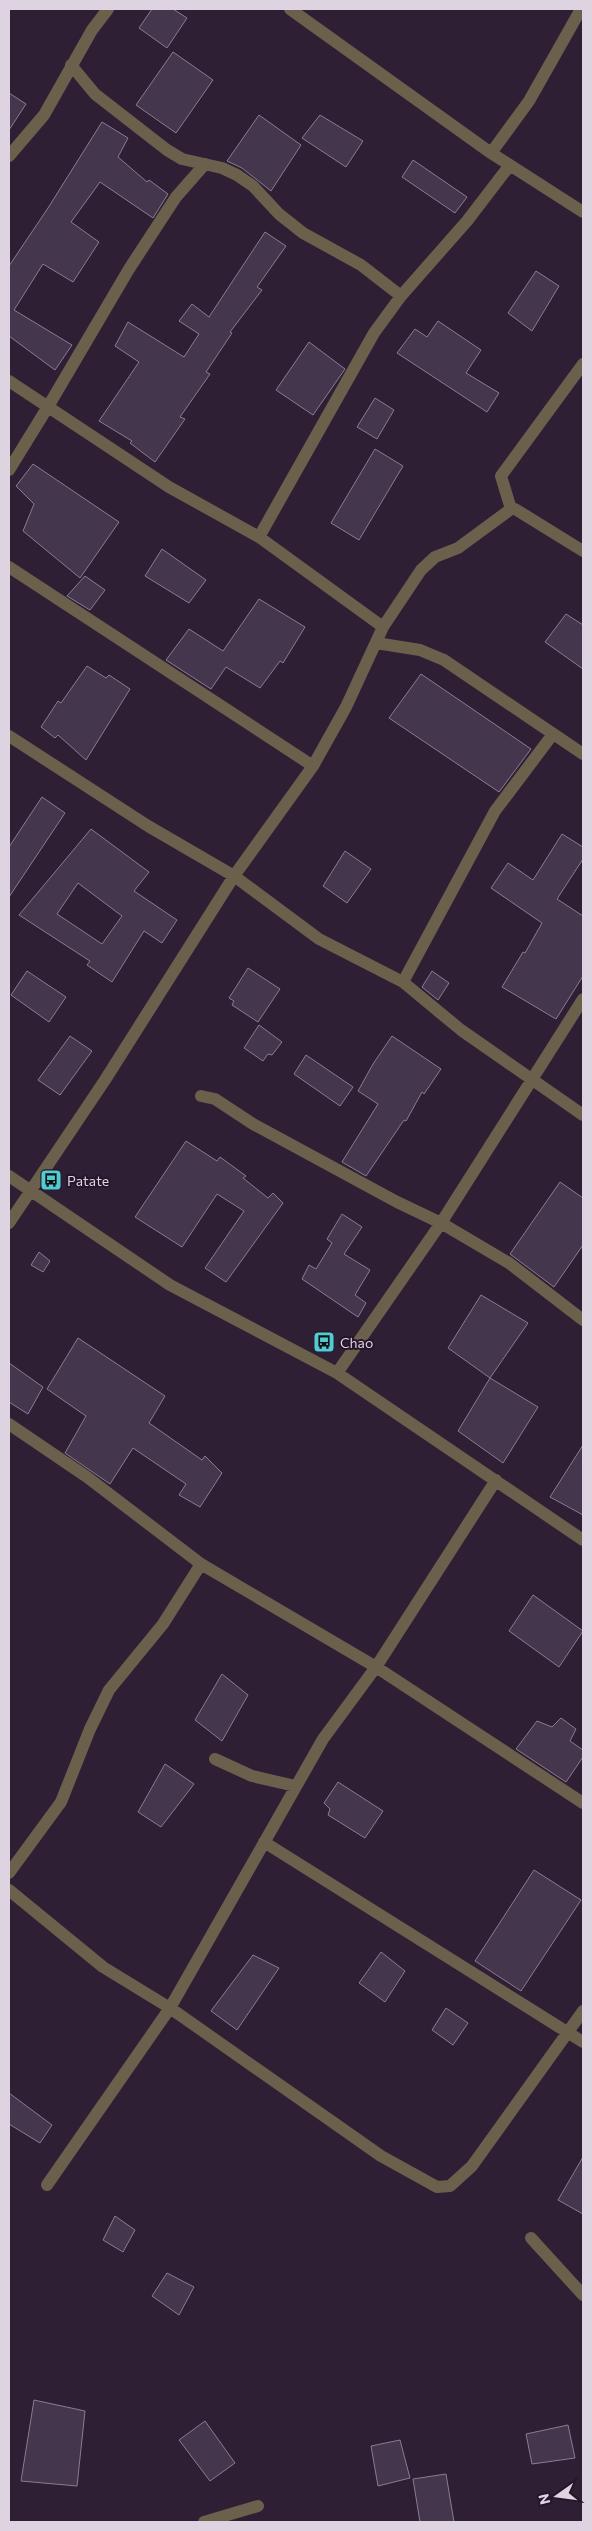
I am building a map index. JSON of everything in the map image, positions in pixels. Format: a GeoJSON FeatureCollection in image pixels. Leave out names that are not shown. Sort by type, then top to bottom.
{"type":"FeatureCollection","features":[{"type":"Feature","properties":{"kind":"street"},"geometry":{"type":"LineString","coordinates":[[9,156],[44,114],[92,30],[108,9]]}},
{"type":"Feature","properties":{"kind":"street"},"geometry":{"type":"LineString","coordinates":[[290,9],[491,153],[583,212]]}},
{"type":"Feature","properties":{"kind":"street"},"geometry":{"type":"LineString","coordinates":[[491,153],[529,102],[581,9]]}},
{"type":"Feature","properties":{"kind":"street"},"geometry":{"type":"LineString","coordinates":[[71,65],[95,94],[167,150],[182,158],[222,168],[253,186],[279,214],[303,233],[361,265],[401,296]]}},
{"type":"Feature","properties":{"kind":"street"},"geometry":{"type":"LineString","coordinates":[[9,470],[129,269],[176,197],[205,164]]}},
{"type":"Feature","properties":{"kind":"street"},"geometry":{"type":"LineString","coordinates":[[258,538],[374,333],[401,296],[461,228],[510,165]]}},
{"type":"Feature","properties":{"kind":"street"},"geometry":{"type":"LineString","coordinates":[[511,509],[501,476],[583,364]]}},
{"type":"Feature","properties":{"kind":"street"},"geometry":{"type":"LineString","coordinates":[[9,380],[169,487],[258,538],[383,627]]}},
{"type":"Feature","properties":{"kind":"street"},"geometry":{"type":"LineString","coordinates":[[9,1223],[110,1072],[234,876],[313,766],[346,707],[383,627],[430,560],[458,548],[511,509],[515,509],[583,552]]}},
{"type":"Feature","properties":{"kind":"street"},"geometry":{"type":"LineString","coordinates":[[9,567],[313,766]]}},
{"type":"Feature","properties":{"kind":"street"},"geometry":{"type":"LineString","coordinates":[[376,643],[420,650],[444,660],[583,754]]}},
{"type":"Feature","properties":{"kind":"street"},"geometry":{"type":"LineString","coordinates":[[403,982],[495,811],[553,734]]}},
{"type":"Feature","properties":{"kind":"street"},"geometry":{"type":"LineString","coordinates":[[9,736],[148,826],[234,876],[319,940],[403,982],[461,1030],[530,1080],[583,1115]]}},
{"type":"Feature","properties":{"kind":"street"},"geometry":{"type":"LineString","coordinates":[[338,1373],[440,1223],[583,999]]}},
{"type":"Feature","properties":{"kind":"street"},"geometry":{"type":"LineString","coordinates":[[201,1096],[215,1099],[253,1124],[440,1223],[509,1263],[583,1320]]}},
{"type":"Feature","properties":{"kind":"street"},"geometry":{"type":"LineString","coordinates":[[9,1176],[170,1285],[338,1373],[583,1540]]}},
{"type":"Feature","properties":{"kind":"street"},"geometry":{"type":"LineString","coordinates":[[9,1424],[87,1477],[201,1564],[376,1667],[583,1803]]}},
{"type":"Feature","properties":{"kind":"street"},"geometry":{"type":"LineString","coordinates":[[47,2185],[170,2008],[323,1739],[376,1667],[496,1480]]}},
{"type":"Feature","properties":{"kind":"street"},"geometry":{"type":"LineString","coordinates":[[9,1873],[61,1802],[90,1729],[110,1690],[163,1624],[201,1564]]}},
{"type":"Feature","properties":{"kind":"street"},"geometry":{"type":"LineString","coordinates":[[215,1758],[252,1776],[295,1786]]}},
{"type":"Feature","properties":{"kind":"street"},"geometry":{"type":"LineString","coordinates":[[264,1842],[583,2042]]}},
{"type":"Feature","properties":{"kind":"street"},"geometry":{"type":"LineString","coordinates":[[9,1890],[102,1967],[170,2008],[381,2156],[437,2186],[450,2186],[472,2166],[583,2010]]}},
{"type":"Feature","properties":{"kind":"street"},"geometry":{"type":"LineString","coordinates":[[531,2238],[583,2295]]}},
{"type":"Feature","properties":{"kind":"street"},"geometry":{"type":"LineString","coordinates":[[204,2522],[258,2506]]}},
{"type":"Feature","properties":{"kind":"building"},"geometry":{"type":"Polygon","coordinates":[[[152,9],[173,9],[187,18],[167,48],[139,28],[152,9]]]}},
{"type":"Feature","properties":{"kind":"building"},"geometry":{"type":"Polygon","coordinates":[[[173,52],[213,80],[176,133],[136,105],[173,52]]]}},
{"type":"Feature","properties":{"kind":"building"},"geometry":{"type":"Polygon","coordinates":[[[9,93],[26,104],[9,130],[9,93]]]}},
{"type":"Feature","properties":{"kind":"building"},"geometry":{"type":"Polygon","coordinates":[[[259,115],[301,145],[271,191],[242,168],[227,161],[259,115]]]}},
{"type":"Feature","properties":{"kind":"building"},"geometry":{"type":"Polygon","coordinates":[[[320,115],[363,141],[346,167],[302,138],[320,115]]]}},
{"type":"Feature","properties":{"kind":"building"},"geometry":{"type":"Polygon","coordinates":[[[102,122],[128,138],[118,157],[147,182],[149,180],[168,194],[153,218],[100,182],[71,222],[99,242],[73,282],[43,264],[14,310],[72,345],[55,370],[9,336],[9,266],[102,122]]]}},
{"type":"Feature","properties":{"kind":"building"},"geometry":{"type":"Polygon","coordinates":[[[413,160],[467,197],[455,213],[402,177],[413,160]]]}},
{"type":"Feature","properties":{"kind":"building"},"geometry":{"type":"Polygon","coordinates":[[[265,232],[286,246],[257,287],[262,290],[230,332],[232,333],[206,372],[210,374],[180,417],[185,419],[155,462],[130,443],[132,441],[99,421],[139,362],[115,346],[128,322],[184,357],[199,334],[179,321],[192,304],[209,317],[265,232]]]}},
{"type":"Feature","properties":{"kind":"building"},"geometry":{"type":"Polygon","coordinates":[[[536,271],[559,286],[532,331],[508,313],[536,271]]]}},
{"type":"Feature","properties":{"kind":"building"},"geometry":{"type":"Polygon","coordinates":[[[438,321],[481,350],[466,373],[499,393],[487,412],[397,353],[415,329],[427,337],[438,321]]]}},
{"type":"Feature","properties":{"kind":"building"},"geometry":{"type":"Polygon","coordinates":[[[309,342],[345,369],[313,415],[276,390],[309,342]]]}},
{"type":"Feature","properties":{"kind":"building"},"geometry":{"type":"Polygon","coordinates":[[[375,398],[394,410],[377,439],[357,427],[375,398]]]}},
{"type":"Feature","properties":{"kind":"building"},"geometry":{"type":"Polygon","coordinates":[[[375,449],[403,466],[359,540],[331,523],[375,449]]]}},
{"type":"Feature","properties":{"kind":"building"},"geometry":{"type":"Polygon","coordinates":[[[33,464],[119,522],[80,578],[23,531],[34,504],[16,486],[33,464]]]}},
{"type":"Feature","properties":{"kind":"building"},"geometry":{"type":"Polygon","coordinates":[[[162,549],[206,580],[189,603],[145,576],[162,549]]]}},
{"type":"Feature","properties":{"kind":"building"},"geometry":{"type":"Polygon","coordinates":[[[85,576],[105,590],[90,610],[67,596],[85,576]]]}},
{"type":"Feature","properties":{"kind":"building"},"geometry":{"type":"Polygon","coordinates":[[[259,599],[305,627],[283,663],[280,661],[260,688],[226,667],[211,689],[166,660],[189,629],[223,651],[259,599]]]}},
{"type":"Feature","properties":{"kind":"building"},"geometry":{"type":"Polygon","coordinates":[[[566,614],[583,625],[583,669],[545,642],[566,614]]]}},
{"type":"Feature","properties":{"kind":"building"},"geometry":{"type":"Polygon","coordinates":[[[87,666],[106,678],[109,675],[130,689],[86,760],[58,735],[55,738],[41,727],[58,701],[61,703],[87,666]]]}},
{"type":"Feature","properties":{"kind":"building"},"geometry":{"type":"Polygon","coordinates":[[[421,674],[531,749],[499,792],[389,718],[421,674]]]}},
{"type":"Feature","properties":{"kind":"building"},"geometry":{"type":"Polygon","coordinates":[[[42,797],[65,813],[9,897],[9,847],[42,797]]]}},
{"type":"Feature","properties":{"kind":"building"},"geometry":{"type":"Polygon","coordinates":[[[91,829],[149,872],[134,891],[177,920],[162,943],[144,931],[112,982],[87,965],[90,961],[19,915],[91,829]],[[78,883],[57,914],[102,944],[122,916],[78,883]]]}},
{"type":"Feature","properties":{"kind":"building"},"geometry":{"type":"Polygon","coordinates":[[[562,834],[583,847],[583,859],[557,899],[583,916],[583,976],[556,1019],[502,987],[542,923],[491,888],[508,863],[533,880],[562,834]]]}},
{"type":"Feature","properties":{"kind":"building"},"geometry":{"type":"Polygon","coordinates":[[[345,851],[371,869],[347,903],[323,886],[345,851]]]}},
{"type":"Feature","properties":{"kind":"building"},"geometry":{"type":"Polygon","coordinates":[[[248,968],[280,989],[258,1022],[232,1005],[234,1001],[229,998],[248,968]]]}},
{"type":"Feature","properties":{"kind":"building"},"geometry":{"type":"Polygon","coordinates":[[[27,971],[66,997],[49,1022],[11,995],[27,971]]]}},
{"type":"Feature","properties":{"kind":"building"},"geometry":{"type":"Polygon","coordinates":[[[432,971],[449,983],[438,1000],[422,987],[432,971]]]}},
{"type":"Feature","properties":{"kind":"building"},"geometry":{"type":"Polygon","coordinates":[[[259,1025],[282,1042],[272,1055],[268,1054],[263,1061],[244,1048],[259,1025]]]}},
{"type":"Feature","properties":{"kind":"building"},"geometry":{"type":"Polygon","coordinates":[[[70,1036],[92,1051],[60,1095],[38,1080],[70,1036]]]}},
{"type":"Feature","properties":{"kind":"building"},"geometry":{"type":"Polygon","coordinates":[[[392,1036],[441,1069],[424,1094],[422,1092],[406,1121],[404,1120],[366,1176],[342,1162],[378,1104],[358,1091],[392,1036]]]}},
{"type":"Feature","properties":{"kind":"building"},"geometry":{"type":"Polygon","coordinates":[[[306,1055],[353,1087],[340,1106],[294,1074],[306,1055]]]}},
{"type":"Feature","properties":{"kind":"building"},"geometry":{"type":"Polygon","coordinates":[[[186,1141],[217,1161],[220,1157],[246,1176],[243,1178],[268,1198],[273,1193],[283,1203],[226,1282],[205,1268],[244,1211],[217,1194],[182,1247],[135,1217],[186,1141]]]}},
{"type":"Feature","properties":{"kind":"building"},"geometry":{"type":"Polygon","coordinates":[[[560,1182],[583,1198],[583,1245],[554,1287],[510,1254],[560,1182]]]}},
{"type":"Feature","properties":{"kind":"building"},"geometry":{"type":"Polygon","coordinates":[[[342,1214],[362,1227],[344,1254],[370,1270],[355,1295],[366,1303],[358,1317],[302,1279],[309,1265],[316,1269],[332,1243],[327,1239],[342,1214]]]}},
{"type":"Feature","properties":{"kind":"building"},"geometry":{"type":"Polygon","coordinates":[[[39,1252],[50,1261],[43,1272],[31,1265],[39,1252]]]}},
{"type":"Feature","properties":{"kind":"building"},"geometry":{"type":"Polygon","coordinates":[[[481,1295],[528,1323],[490,1378],[448,1348],[481,1295]]]}},
{"type":"Feature","properties":{"kind":"building"},"geometry":{"type":"Polygon","coordinates":[[[78,1338],[165,1396],[149,1423],[202,1460],[205,1456],[222,1473],[200,1507],[179,1495],[186,1484],[133,1448],[110,1484],[65,1453],[86,1416],[47,1389],[78,1338]]]}},
{"type":"Feature","properties":{"kind":"building"},"geometry":{"type":"Polygon","coordinates":[[[9,1363],[43,1387],[28,1414],[9,1402],[9,1363]]]}},
{"type":"Feature","properties":{"kind":"building"},"geometry":{"type":"Polygon","coordinates":[[[490,1378],[538,1407],[503,1463],[458,1431],[490,1378]]]}},
{"type":"Feature","properties":{"kind":"building"},"geometry":{"type":"Polygon","coordinates":[[[583,1445],[583,1515],[550,1497],[583,1445]]]}},
{"type":"Feature","properties":{"kind":"building"},"geometry":{"type":"Polygon","coordinates":[[[533,1595],[583,1631],[559,1667],[509,1631],[533,1595]]]}},
{"type":"Feature","properties":{"kind":"building"},"geometry":{"type":"Polygon","coordinates":[[[222,1674],[248,1695],[222,1741],[195,1720],[222,1674]]]}},
{"type":"Feature","properties":{"kind":"building"},"geometry":{"type":"Polygon","coordinates":[[[561,1718],[576,1729],[570,1741],[583,1750],[583,1757],[566,1782],[516,1749],[537,1721],[552,1727],[561,1718]]]}},
{"type":"Feature","properties":{"kind":"building"},"geometry":{"type":"Polygon","coordinates":[[[165,1764],[194,1784],[161,1827],[138,1812],[165,1764]]]}},
{"type":"Feature","properties":{"kind":"building"},"geometry":{"type":"Polygon","coordinates":[[[338,1782],[383,1811],[365,1838],[328,1815],[330,1809],[324,1803],[338,1782]]]}},
{"type":"Feature","properties":{"kind":"building"},"geometry":{"type":"Polygon","coordinates":[[[534,1870],[581,1900],[521,1991],[475,1961],[534,1870]]]}},
{"type":"Feature","properties":{"kind":"building"},"geometry":{"type":"Polygon","coordinates":[[[381,1952],[405,1971],[385,2002],[359,1983],[381,1952]]]}},
{"type":"Feature","properties":{"kind":"building"},"geometry":{"type":"Polygon","coordinates":[[[253,1955],[279,1968],[237,2030],[211,2011],[253,1955]]]}},
{"type":"Feature","properties":{"kind":"building"},"geometry":{"type":"Polygon","coordinates":[[[446,2008],[468,2023],[453,2045],[432,2030],[446,2008]]]}},
{"type":"Feature","properties":{"kind":"building"},"geometry":{"type":"Polygon","coordinates":[[[9,2093],[52,2125],[40,2143],[9,2124],[9,2093]]]}},
{"type":"Feature","properties":{"kind":"building"},"geometry":{"type":"Polygon","coordinates":[[[583,2157],[583,2214],[558,2200],[583,2157]]]}},
{"type":"Feature","properties":{"kind":"building"},"geometry":{"type":"Polygon","coordinates":[[[115,2216],[135,2230],[123,2252],[103,2240],[115,2216]]]}},
{"type":"Feature","properties":{"kind":"building"},"geometry":{"type":"Polygon","coordinates":[[[167,2273],[194,2287],[179,2315],[152,2296],[167,2273]]]}},
{"type":"Feature","properties":{"kind":"building"},"geometry":{"type":"Polygon","coordinates":[[[34,2400],[85,2411],[77,2486],[21,2481],[34,2400]]]}},
{"type":"Feature","properties":{"kind":"building"},"geometry":{"type":"Polygon","coordinates":[[[205,2421],[235,2463],[210,2481],[179,2440],[205,2421]]]}},
{"type":"Feature","properties":{"kind":"building"},"geometry":{"type":"Polygon","coordinates":[[[568,2425],[575,2458],[532,2464],[526,2434],[568,2425]]]}},
{"type":"Feature","properties":{"kind":"building"},"geometry":{"type":"Polygon","coordinates":[[[400,2440],[410,2478],[378,2486],[371,2446],[400,2440]]]}},
{"type":"Feature","properties":{"kind":"building"},"geometry":{"type":"Polygon","coordinates":[[[446,2474],[454,2522],[420,2522],[413,2479],[446,2474]]]}},
{"type":"Feature","properties":{"kind":"place","name":"Patate"},"geometry":{"type":"Point","coordinates":[51,1180]}},
{"type":"Feature","properties":{"kind":"place","name":"Chao"},"geometry":{"type":"Point","coordinates":[324,1342]}}]}
